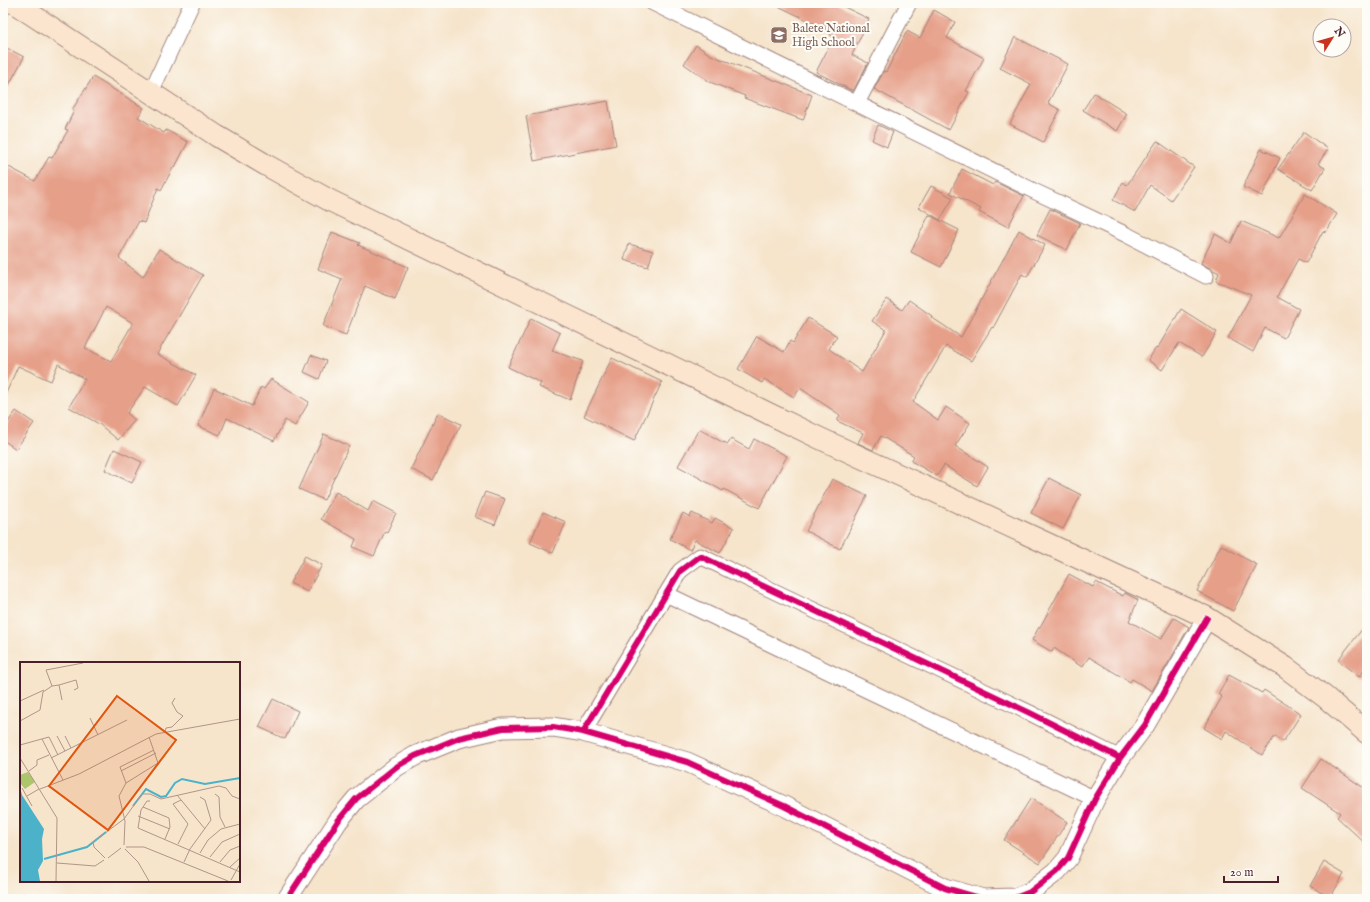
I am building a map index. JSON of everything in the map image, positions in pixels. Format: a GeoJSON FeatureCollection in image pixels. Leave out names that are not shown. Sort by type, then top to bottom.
{"type":"FeatureCollection","features":[{"type":"Feature","properties":{"kind":"main road"},"geometry":{"type":"LineString","coordinates":[[14,3],[223,140],[266,166],[329,200],[810,434],[1207,618],[1285,667],[1325,697],[1367,734]]}},
{"type":"Feature","properties":{"kind":"street"},"geometry":{"type":"LineString","coordinates":[[151,92],[192,3]]}},
{"type":"Feature","properties":{"kind":"street"},"geometry":{"type":"LineString","coordinates":[[653,3],[1048,198],[1127,235],[1206,276]]}},
{"type":"Feature","properties":{"kind":"street"},"geometry":{"type":"LineString","coordinates":[[857,103],[909,3]]}},
{"type":"Feature","properties":{"kind":"street"},"geometry":{"type":"LineString","coordinates":[[584,732],[680,570],[700,556],[1030,713],[1120,758]]}},
{"type":"Feature","properties":{"kind":"street"},"geometry":{"type":"LineString","coordinates":[[666,594],[1095,799]]}},
{"type":"Feature","properties":{"kind":"street"},"geometry":{"type":"LineString","coordinates":[[287,899],[338,821],[356,799],[396,767],[415,756],[460,738],[503,728],[553,727],[584,732],[686,762],[784,806],[944,888],[983,899],[1015,898],[1030,892],[1057,871],[1068,858],[1095,799],[1120,758],[1145,725],[1207,618]]}},
{"type":"Feature","properties":{"kind":"building"},"geometry":{"type":"Polygon","coordinates":[[[772,3],[836,3],[869,19],[852,55],[868,63],[853,91],[816,72],[834,37],[830,35],[832,32],[772,3]]]}},
{"type":"Feature","properties":{"kind":"building"},"geometry":{"type":"Polygon","coordinates":[[[934,10],[955,22],[947,38],[984,58],[966,91],[969,92],[949,130],[874,89],[884,71],[886,72],[907,31],[920,38],[934,10]]]}},
{"type":"Feature","properties":{"kind":"building"},"geometry":{"type":"Polygon","coordinates":[[[1015,37],[1068,64],[1048,103],[1060,110],[1043,142],[1010,124],[1031,84],[1000,68],[1015,37]]]}},
{"type":"Feature","properties":{"kind":"building"},"geometry":{"type":"Polygon","coordinates":[[[696,45],[711,55],[812,95],[803,120],[744,98],[745,96],[710,82],[684,64],[696,45]]]}},
{"type":"Feature","properties":{"kind":"building"},"geometry":{"type":"Polygon","coordinates":[[[3,46],[24,57],[3,96],[3,46]]]}},
{"type":"Feature","properties":{"kind":"building"},"geometry":{"type":"Polygon","coordinates":[[[93,77],[144,108],[138,117],[164,133],[166,130],[188,142],[161,190],[158,188],[144,223],[139,221],[119,258],[143,277],[159,249],[203,275],[157,354],[196,375],[178,406],[145,387],[127,413],[135,420],[118,440],[99,424],[69,407],[85,379],[58,364],[51,381],[18,366],[3,400],[3,174],[7,166],[35,181],[49,157],[52,158],[68,130],[65,129],[74,111],[72,110],[93,77]],[[106,307],[85,348],[111,361],[133,323],[106,307]]]}},
{"type":"Feature","properties":{"kind":"building"},"geometry":{"type":"Polygon","coordinates":[[[1094,93],[1127,114],[1117,131],[1083,110],[1094,93]]]}},
{"type":"Feature","properties":{"kind":"building"},"geometry":{"type":"Polygon","coordinates":[[[608,101],[616,145],[534,161],[526,116],[608,101]]]}},
{"type":"Feature","properties":{"kind":"building"},"geometry":{"type":"Polygon","coordinates":[[[878,125],[893,132],[887,147],[872,140],[878,125]]]}},
{"type":"Feature","properties":{"kind":"building"},"geometry":{"type":"Polygon","coordinates":[[[1304,132],[1328,149],[1318,164],[1325,168],[1312,190],[1278,169],[1304,132]]]}},
{"type":"Feature","properties":{"kind":"building"},"geometry":{"type":"Polygon","coordinates":[[[1157,141],[1194,167],[1171,200],[1150,185],[1135,212],[1113,200],[1123,182],[1127,185],[1157,141]]]}},
{"type":"Feature","properties":{"kind":"building"},"geometry":{"type":"Polygon","coordinates":[[[1261,149],[1280,158],[1262,196],[1243,187],[1261,149]]]}},
{"type":"Feature","properties":{"kind":"building"},"geometry":{"type":"Polygon","coordinates":[[[962,169],[993,185],[995,182],[1024,196],[1008,227],[979,212],[981,209],[950,193],[962,169]]]}},
{"type":"Feature","properties":{"kind":"building"},"geometry":{"type":"Polygon","coordinates":[[[931,186],[953,198],[940,220],[919,207],[931,186]]]}},
{"type":"Feature","properties":{"kind":"building"},"geometry":{"type":"Polygon","coordinates":[[[1305,194],[1337,214],[1326,232],[1323,231],[1306,263],[1298,259],[1277,297],[1299,309],[1284,338],[1265,328],[1253,352],[1228,338],[1251,295],[1216,281],[1219,273],[1201,263],[1215,234],[1231,243],[1241,221],[1279,238],[1305,194]]]}},
{"type":"Feature","properties":{"kind":"building"},"geometry":{"type":"Polygon","coordinates":[[[1050,209],[1080,223],[1067,250],[1037,235],[1050,209]]]}},
{"type":"Feature","properties":{"kind":"building"},"geometry":{"type":"Polygon","coordinates":[[[929,215],[959,230],[941,267],[911,252],[929,215]]]}},
{"type":"Feature","properties":{"kind":"building"},"geometry":{"type":"Polygon","coordinates":[[[1019,230],[1045,245],[1027,277],[1022,274],[993,328],[992,327],[971,361],[946,346],[913,402],[938,420],[946,407],[970,423],[955,446],[988,467],[977,486],[944,465],[937,476],[911,461],[914,456],[881,436],[873,450],[858,443],[863,433],[837,421],[840,415],[800,388],[794,397],[764,379],[762,383],[738,369],[757,336],[784,352],[790,341],[793,343],[808,318],[837,336],[829,349],[862,372],[886,330],[872,321],[887,299],[902,310],[909,300],[961,337],[1019,230]]]}},
{"type":"Feature","properties":{"kind":"building"},"geometry":{"type":"Polygon","coordinates":[[[332,232],[360,243],[358,245],[408,267],[395,299],[365,286],[346,335],[323,326],[342,279],[318,269],[332,232]]]}},
{"type":"Feature","properties":{"kind":"building"},"geometry":{"type":"Polygon","coordinates":[[[629,244],[653,251],[648,267],[624,260],[629,244]]]}},
{"type":"Feature","properties":{"kind":"building"},"geometry":{"type":"Polygon","coordinates":[[[1181,309],[1217,332],[1202,357],[1179,343],[1162,370],[1148,360],[1156,348],[1157,349],[1181,309]]]}},
{"type":"Feature","properties":{"kind":"building"},"geometry":{"type":"Polygon","coordinates":[[[531,318],[560,333],[552,351],[583,361],[570,400],[539,387],[541,383],[508,367],[531,318]]]}},
{"type":"Feature","properties":{"kind":"building"},"geometry":{"type":"Polygon","coordinates":[[[311,355],[326,361],[319,379],[304,372],[311,355]]]}},
{"type":"Feature","properties":{"kind":"building"},"geometry":{"type":"Polygon","coordinates":[[[612,358],[662,382],[634,441],[584,416],[612,358]]]}},
{"type":"Feature","properties":{"kind":"building"},"geometry":{"type":"Polygon","coordinates":[[[271,379],[309,402],[295,426],[285,420],[274,441],[227,418],[220,435],[198,426],[214,388],[252,406],[261,387],[264,389],[271,379]]]}},
{"type":"Feature","properties":{"kind":"building"},"geometry":{"type":"Polygon","coordinates":[[[16,411],[34,423],[16,449],[3,440],[3,429],[16,411]]]}},
{"type":"Feature","properties":{"kind":"building"},"geometry":{"type":"Polygon","coordinates":[[[438,413],[461,424],[433,480],[411,469],[438,413]]]}},
{"type":"Feature","properties":{"kind":"building"},"geometry":{"type":"Polygon","coordinates":[[[699,429],[724,443],[728,444],[731,439],[749,449],[754,439],[787,456],[759,508],[724,489],[723,491],[678,466],[699,429]]]}},
{"type":"Feature","properties":{"kind":"building"},"geometry":{"type":"Polygon","coordinates":[[[324,434],[349,446],[324,500],[299,489],[324,434]]]}},
{"type":"Feature","properties":{"kind":"building"},"geometry":{"type":"Polygon","coordinates":[[[114,449],[142,462],[132,483],[105,470],[114,449]]]}},
{"type":"Feature","properties":{"kind":"building"},"geometry":{"type":"Polygon","coordinates":[[[1049,478],[1081,495],[1063,529],[1031,513],[1049,478]]]}},
{"type":"Feature","properties":{"kind":"building"},"geometry":{"type":"Polygon","coordinates":[[[832,479],[867,496],[840,549],[806,531],[832,479]]]}},
{"type":"Feature","properties":{"kind":"building"},"geometry":{"type":"Polygon","coordinates":[[[336,492],[368,511],[373,501],[396,513],[387,532],[385,531],[374,556],[353,547],[356,539],[321,519],[336,492]]]}},
{"type":"Feature","properties":{"kind":"building"},"geometry":{"type":"Polygon","coordinates":[[[485,492],[505,499],[495,525],[475,517],[485,492]]]}},
{"type":"Feature","properties":{"kind":"building"},"geometry":{"type":"Polygon","coordinates":[[[543,512],[566,522],[553,553],[530,543],[543,512]]]}},
{"type":"Feature","properties":{"kind":"building"},"geometry":{"type":"Polygon","coordinates":[[[683,513],[690,517],[692,513],[712,523],[715,518],[734,528],[720,553],[695,540],[690,550],[670,539],[683,513]]]}},
{"type":"Feature","properties":{"kind":"building"},"geometry":{"type":"Polygon","coordinates":[[[1221,545],[1257,565],[1233,611],[1197,591],[1221,545]]]}},
{"type":"Feature","properties":{"kind":"building"},"geometry":{"type":"Polygon","coordinates":[[[305,556],[322,565],[307,592],[290,583],[305,556]]]}},
{"type":"Feature","properties":{"kind":"building"},"geometry":{"type":"Polygon","coordinates":[[[1069,574],[1093,587],[1096,582],[1123,596],[1125,593],[1138,600],[1129,621],[1161,639],[1174,618],[1189,627],[1152,691],[1132,679],[1130,682],[1089,657],[1082,667],[1054,648],[1052,652],[1032,640],[1069,574]]]}},
{"type":"Feature","properties":{"kind":"building"},"geometry":{"type":"Polygon","coordinates":[[[1367,623],[1367,667],[1359,677],[1338,660],[1367,623]]]}},
{"type":"Feature","properties":{"kind":"building"},"geometry":{"type":"Polygon","coordinates":[[[1229,675],[1262,693],[1264,690],[1301,714],[1283,742],[1275,736],[1262,755],[1226,731],[1222,739],[1204,728],[1222,697],[1218,694],[1229,675]]]}},
{"type":"Feature","properties":{"kind":"building"},"geometry":{"type":"Polygon","coordinates":[[[273,699],[298,711],[285,739],[259,727],[273,699]]]}},
{"type":"Feature","properties":{"kind":"building"},"geometry":{"type":"Polygon","coordinates":[[[1321,759],[1367,790],[1367,845],[1337,817],[1340,813],[1302,788],[1321,759]]]}},
{"type":"Feature","properties":{"kind":"building"},"geometry":{"type":"Polygon","coordinates":[[[1031,798],[1067,822],[1040,863],[1004,840],[1031,798]]]}},
{"type":"Feature","properties":{"kind":"building"},"geometry":{"type":"Polygon","coordinates":[[[1324,862],[1344,874],[1330,898],[1310,886],[1324,862]]]}},
{"type":"Feature","properties":{"kind":"cycle path"},"geometry":{"type":"LineString","coordinates":[[583,732],[680,571],[700,556],[1030,713],[1120,758]]}},
{"type":"Feature","properties":{"kind":"cycle path"},"geometry":{"type":"LineString","coordinates":[[287,899],[338,821],[356,799],[396,767],[415,756],[459,738],[503,728],[553,727],[583,732],[687,762],[784,806],[945,888],[983,899],[1015,898],[1030,892],[1057,871],[1068,858],[1095,799],[1120,758],[1145,725],[1207,618]]}},
{"type":"Feature","properties":{"kind":"place","name":"Balete National High School"},"geometry":{"type":"Point","coordinates":[779,35]}}]}
